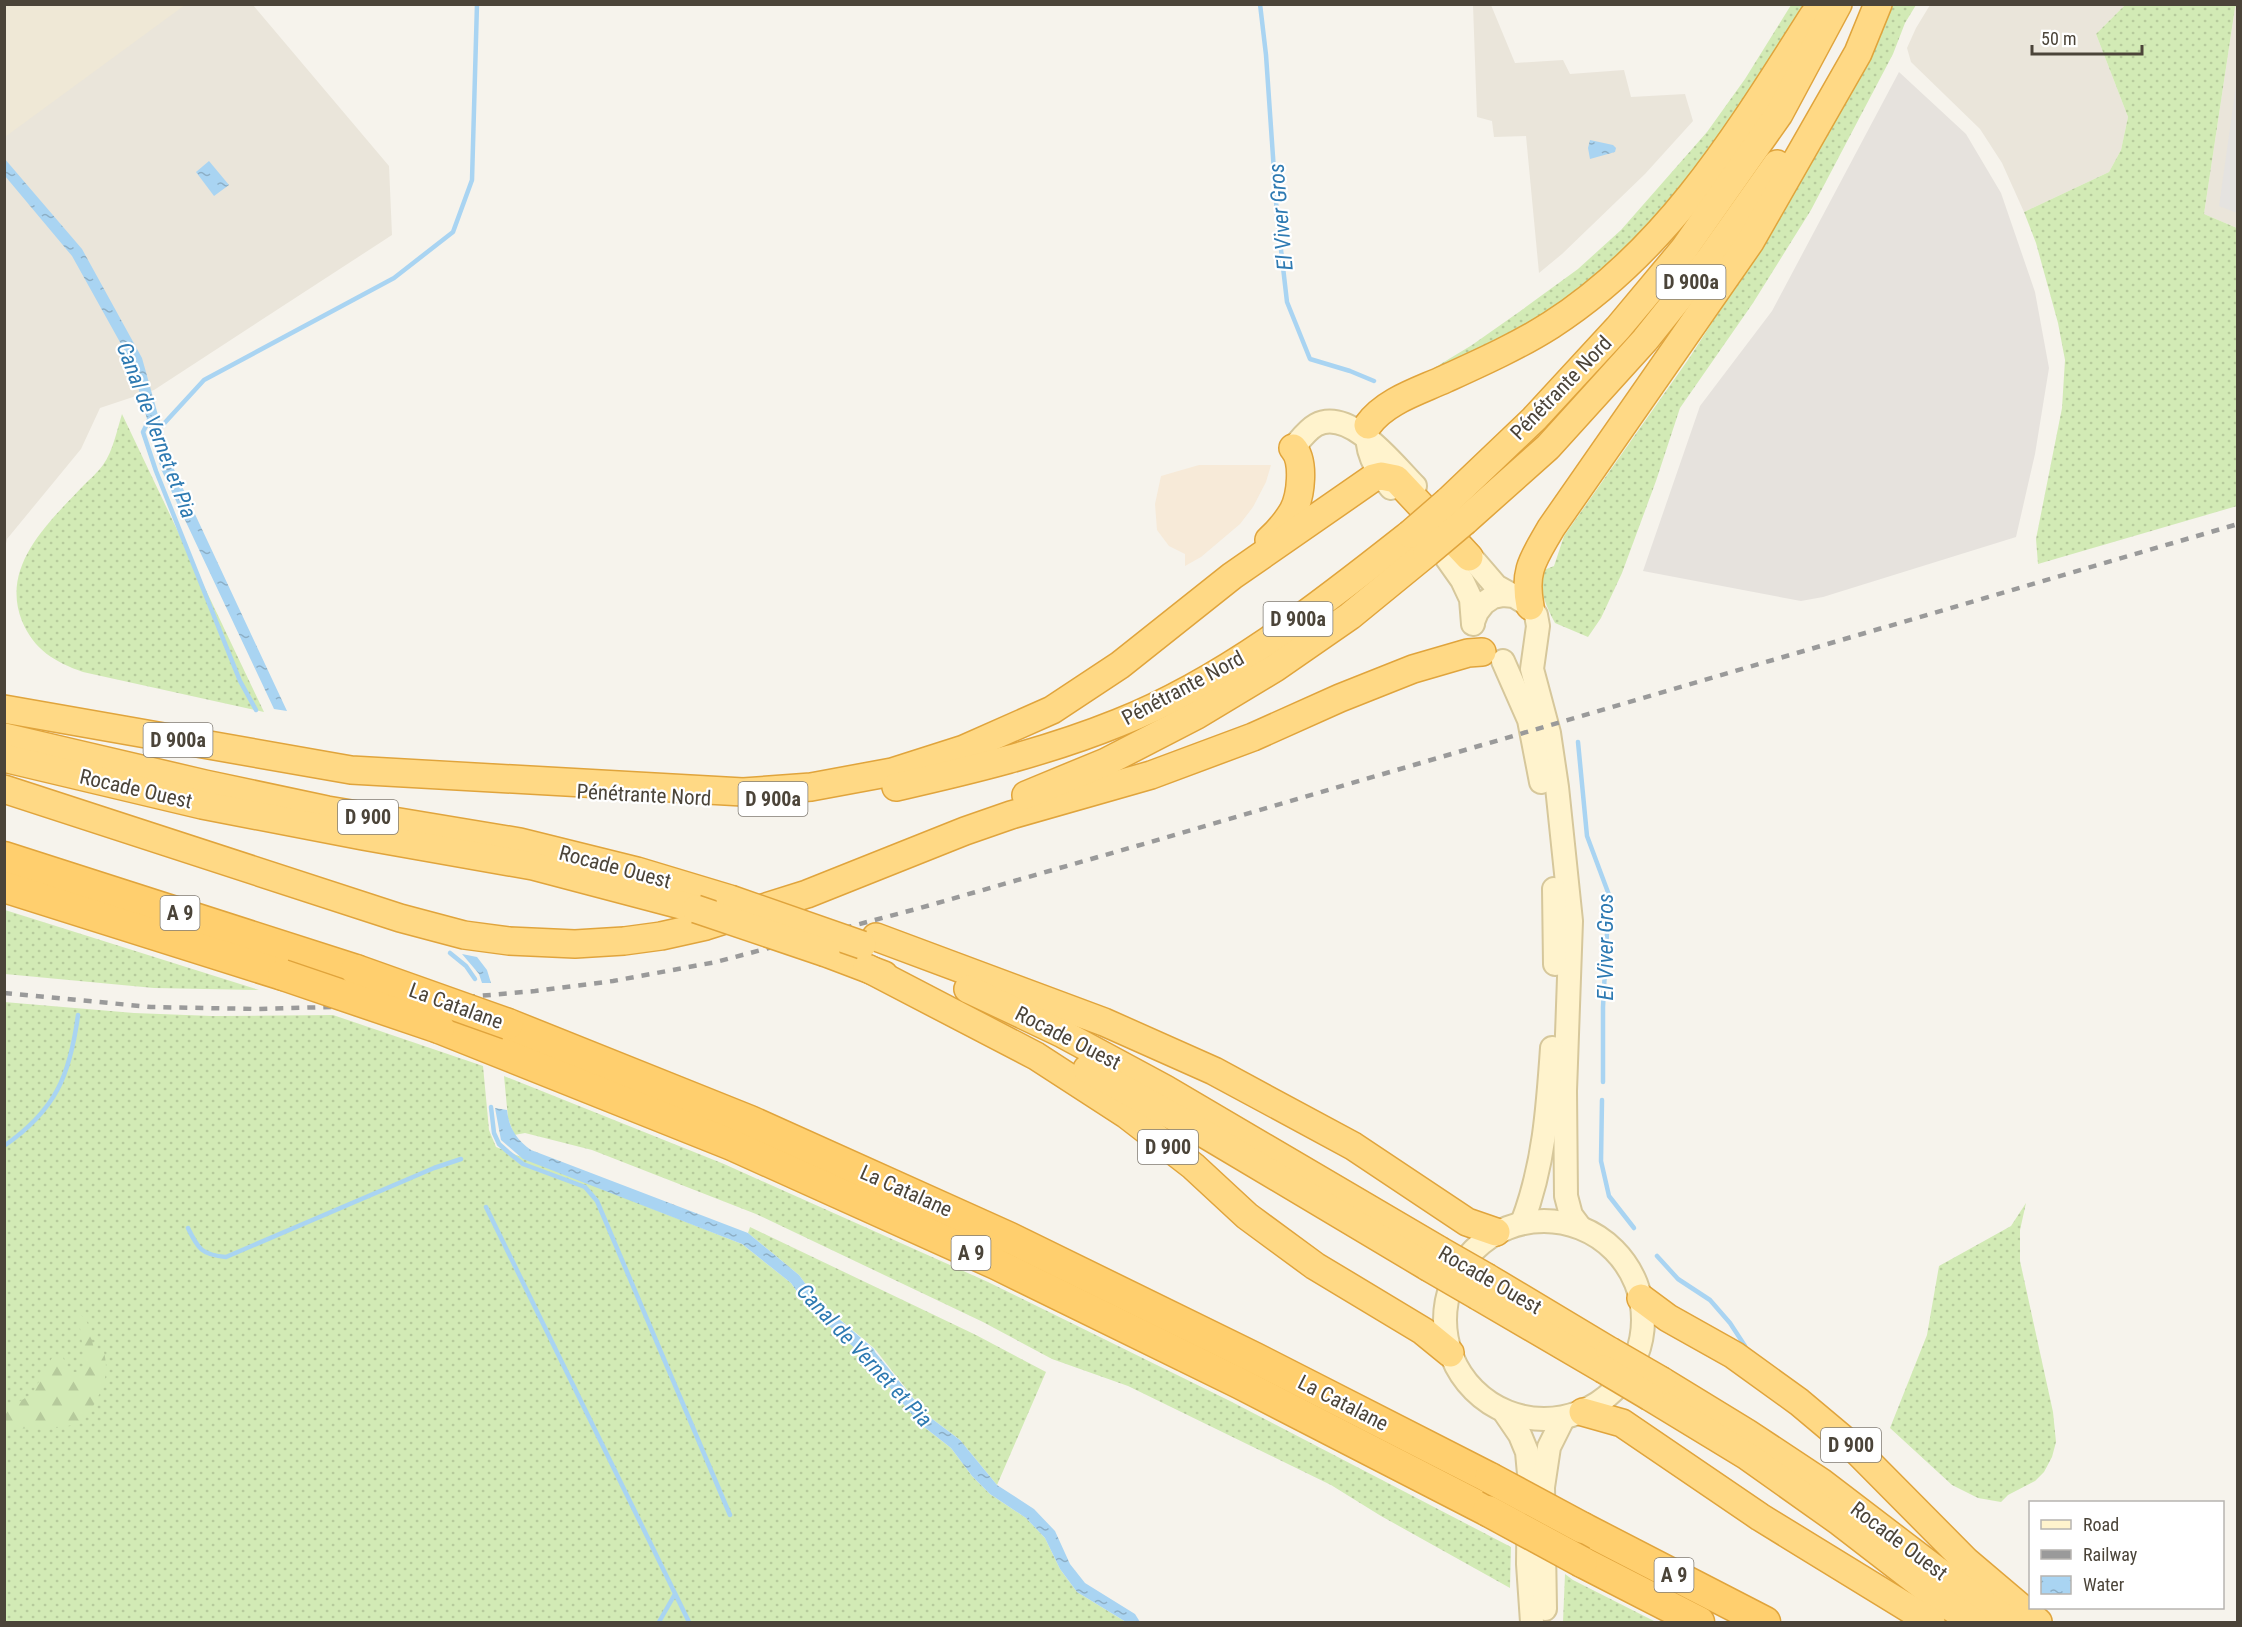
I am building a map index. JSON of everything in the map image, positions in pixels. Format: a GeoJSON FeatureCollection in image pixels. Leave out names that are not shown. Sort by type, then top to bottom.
{"type":"FeatureCollection","features":[{"type":"Feature","properties":{"kind":"highway"},"geometry":{"type":"LineString","coordinates":[[1368,438],[1377,412],[1550,326],[1614,279],[1669,224],[1710,172],[1754,109],[1820,4]]}},
{"type":"Feature","properties":{"kind":"highway","name":"Pénétrante Nord"},"geometry":{"type":"LineString","coordinates":[[739,902],[797,893],[936,831],[1106,762],[1197,716],[1275,668],[1350,616],[1419,543],[1448,501],[1534,419],[1618,328],[1684,249],[1779,114],[1838,4]]}},
{"type":"Feature","properties":{"kind":"highway","name":"Pénétrante Nord"},"geometry":{"type":"LineString","coordinates":[[351,770],[418,779],[549,790],[741,800],[811,797],[891,788],[990,765],[1052,747],[1119,723],[1179,694],[1276,635],[1338,591],[1419,543],[1465,521],[1548,447],[1645,340],[1708,260],[1776,167],[1839,61],[1868,4]]}},
{"type":"Feature","properties":{"kind":"highway"},"geometry":{"type":"LineString","coordinates":[[1522,601],[1527,590],[1529,566],[1551,528],[1750,242],[1858,53],[1878,4]]}},
{"type":"Feature","properties":{"kind":"highway"},"geometry":{"type":"LineString","coordinates":[[1232,576],[1276,534],[1293,510],[1298,494],[1300,467],[1298,454],[1293,448]]}},
{"type":"Feature","properties":{"kind":"highway"},"geometry":{"type":"LineString","coordinates":[[351,770],[743,792],[811,787],[892,772],[963,749],[1052,710],[1120,665],[1232,576],[1374,478],[1381,476],[1396,479],[1469,557]]}},
{"type":"Feature","properties":{"kind":"highway"},"geometry":{"type":"LineString","coordinates":[[739,902],[807,894],[965,831],[1011,815],[1151,775],[1254,737],[1340,698],[1413,669],[1468,653],[1492,657]]}},
{"type":"Feature","properties":{"kind":"highway","name":"D 900a"},"geometry":{"type":"LineString","coordinates":[[4,709],[351,770]]}},
{"type":"Feature","properties":{"kind":"highway","name":"Rocade Ouest"},"geometry":{"type":"LineString","coordinates":[[4,737],[327,810],[520,842],[637,871],[739,902],[954,982],[1063,1034],[1165,1089],[1433,1259],[1656,1389],[1747,1432],[1821,1482],[2010,1623]]}},
{"type":"Feature","properties":{"kind":"highway","name":"Rocade Ouest"},"geometry":{"type":"LineString","coordinates":[[4,758],[202,805],[533,866],[696,909],[826,953],[869,950]]}},
{"type":"Feature","properties":{"kind":"highway","name":"D 900a"},"geometry":{"type":"LineString","coordinates":[[4,789],[400,918],[464,935],[508,941],[575,944],[624,941],[694,928],[739,902]]}},
{"type":"Feature","properties":{"kind":"highway","name":"La Catalane"},"geometry":{"type":"LineString","coordinates":[[4,857],[356,970],[508,1024],[750,1121],[1010,1238],[1255,1358],[1490,1478],[1765,1623]]}},
{"type":"Feature","properties":{"kind":"highway","name":"La Catalane"},"geometry":{"type":"LineString","coordinates":[[4,887],[283,975],[439,1028],[732,1145],[996,1264],[1239,1383],[1699,1623]]}},
{"type":"Feature","properties":{"kind":"highway","name":"D 900"},"geometry":{"type":"LineString","coordinates":[[869,950],[1104,1022],[1214,1071],[1353,1146],[1467,1222],[1496,1233]]}},
{"type":"Feature","properties":{"kind":"highway","name":"D 900"},"geometry":{"type":"LineString","coordinates":[[869,950],[1127,1115],[1193,1166],[1247,1216],[1315,1266],[1423,1331],[1449,1353]]}},
{"type":"Feature","properties":{"kind":"highway","name":"D 900"},"geometry":{"type":"LineString","coordinates":[[1641,1298],[1668,1318],[1734,1355],[1856,1449],[1966,1561],[2038,1623]]}},
{"type":"Feature","properties":{"kind":"highway","name":"Rocade Ouest"},"geometry":{"type":"LineString","coordinates":[[1656,1389],[1840,1522],[1973,1623]]}},
{"type":"Feature","properties":{"kind":"highway"},"geometry":{"type":"LineString","coordinates":[[1573,1415],[1622,1423],[1760,1517],[1931,1623]]}},
{"type":"Feature","properties":{"kind":"main road"},"geometry":{"type":"LineString","coordinates":[[1293,448],[1316,425],[1332,420],[1368,438],[1416,487],[1469,557],[1496,586],[1522,601],[1536,615],[1538,626],[1532,669],[1549,733],[1571,921],[1565,1092],[1566,1196],[1571,1215],[1580,1227],[1613,1248],[1633,1276],[1641,1298],[1644,1325],[1638,1353],[1626,1377],[1607,1398],[1573,1415],[1534,1420],[1505,1413],[1484,1400],[1466,1383],[1449,1353],[1444,1319],[1451,1284],[1468,1254],[1496,1233],[1522,1222],[1551,1221],[1580,1227]]}},
{"type":"Feature","properties":{"kind":"main road"},"geometry":{"type":"LineString","coordinates":[[1368,438],[1381,476],[1404,502],[1462,580],[1472,599],[1476,642],[1492,657],[1529,720],[1549,834],[1555,904],[1555,997],[1547,1124],[1531,1201],[1522,1222]]}},
{"type":"Feature","properties":{"kind":"main road"},"geometry":{"type":"LineString","coordinates":[[1473,622],[1484,603],[1493,597],[1503,595],[1522,601]]}},
{"type":"Feature","properties":{"kind":"main road"},"geometry":{"type":"LineString","coordinates":[[1492,657],[1513,660],[1523,656],[1536,640]]}},
{"type":"Feature","properties":{"kind":"main road"},"geometry":{"type":"LineString","coordinates":[[1505,1413],[1527,1452],[1529,1474],[1528,1564],[1532,1623]]}},
{"type":"Feature","properties":{"kind":"main road"},"geometry":{"type":"LineString","coordinates":[[1546,1623],[1543,1487],[1549,1448],[1573,1415]]}},
{"type":"Feature","properties":{"kind":"shaded area"},"geometry":{"type":"Polygon","coordinates":[[[5,4],[185,4],[185,5],[5,137],[5,4]]]}},
{"type":"Feature","properties":{"kind":"shaded area"},"geometry":{"type":"Polygon","coordinates":[[[5,5],[253,5],[389,166],[392,235],[154,390],[100,408],[81,449],[7,539],[5,548],[5,5]]]}},
{"type":"Feature","properties":{"kind":"shaded area"},"geometry":{"type":"Polygon","coordinates":[[[1473,5],[1491,5],[1515,63],[1563,60],[1570,74],[1624,70],[1631,97],[1685,94],[1693,121],[1645,174],[1562,254],[1539,273],[1526,136],[1494,137],[1492,121],[1477,117],[1473,5]]]}},
{"type":"Feature","properties":{"kind":"shaded area"},"geometry":{"type":"Polygon","coordinates":[[[1930,5],[2125,5],[2096,34],[2128,117],[2121,150],[2109,172],[2024,212],[2002,163],[1980,129],[1911,62],[1907,48],[1930,5]]]}},
{"type":"Feature","properties":{"kind":"shaded area"},"geometry":{"type":"Polygon","coordinates":[[[2237,5],[2237,228],[2204,214],[2237,5]]]}},
{"type":"Feature","properties":{"kind":"shaded area"},"geometry":{"type":"Polygon","coordinates":[[[1899,72],[1966,134],[2001,193],[2035,292],[2049,368],[2035,454],[2016,537],[1823,597],[1801,601],[1643,571],[1700,406],[1772,311],[1899,72]]]}},
{"type":"Feature","properties":{"kind":"shaded area"},"geometry":{"type":"Polygon","coordinates":[[[2237,78],[2238,213],[2219,206],[2237,78]]]}},
{"type":"Feature","properties":{"kind":"shaded area"},"geometry":{"type":"Polygon","coordinates":[[[1199,465],[1271,465],[1266,482],[1253,507],[1240,524],[1201,557],[1185,566],[1185,554],[1169,546],[1157,530],[1155,504],[1161,476],[1199,465]]]}},
{"type":"Feature","properties":{"kind":"green space"},"geometry":{"type":"Polygon","coordinates":[[[1791,5],[1807,5],[1701,166],[1607,270],[1544,317],[1406,385],[1472,345],[1519,312],[1578,269],[1621,230],[1707,132],[1745,79],[1791,5]]]}},
{"type":"Feature","properties":{"kind":"green space"},"geometry":{"type":"Polygon","coordinates":[[[1893,5],[1916,5],[1905,23],[1893,54],[1811,210],[1753,303],[1680,408],[1622,573],[1601,618],[1588,637],[1555,623],[1544,598],[1539,572],[1554,566],[1564,536],[1690,357],[1764,241],[1870,57],[1893,5]]]}},
{"type":"Feature","properties":{"kind":"green space"},"geometry":{"type":"Polygon","coordinates":[[[2125,5],[2237,5],[2204,214],[2237,228],[2237,506],[2038,564],[2036,539],[2062,408],[2065,360],[2058,323],[2036,243],[2024,212],[2109,172],[2121,150],[2128,117],[2096,34],[2125,5]]]}},
{"type":"Feature","properties":{"kind":"green space"},"geometry":{"type":"Polygon","coordinates":[[[122,414],[264,712],[83,672],[46,654],[33,640],[22,621],[17,601],[17,582],[23,564],[43,530],[103,465],[112,447],[122,414]]]}},
{"type":"Feature","properties":{"kind":"green space"},"geometry":{"type":"Polygon","coordinates":[[[4,910],[259,990],[154,988],[5,974],[4,910]]]}},
{"type":"Feature","properties":{"kind":"green space"},"geometry":{"type":"Polygon","coordinates":[[[4,1002],[134,1013],[212,1016],[333,1015],[483,1066],[489,1130],[496,1147],[742,1244],[791,1283],[809,1309],[863,1355],[919,1423],[951,1448],[972,1476],[990,1494],[1026,1518],[1045,1538],[1060,1569],[1077,1592],[1126,1622],[5,1622],[4,1002]]]}},
{"type":"Feature","properties":{"kind":"green space"},"geometry":{"type":"Polygon","coordinates":[[[504,1076],[724,1164],[988,1282],[1230,1401],[1511,1547],[1510,1588],[1381,1516],[1331,1485],[1128,1386],[1052,1359],[983,1322],[756,1214],[592,1150],[525,1133],[514,1135],[508,1118],[504,1076]]]}},
{"type":"Feature","properties":{"kind":"green space"},"geometry":{"type":"Polygon","coordinates":[[[2026,1203],[2020,1230],[2020,1261],[2053,1412],[2056,1442],[2052,1457],[2044,1472],[2035,1481],[2008,1495],[2001,1502],[1978,1498],[1952,1485],[1890,1428],[1927,1335],[1939,1266],[2011,1226],[2026,1203]]]}},
{"type":"Feature","properties":{"kind":"green space"},"geometry":{"type":"Polygon","coordinates":[[[750,1227],[976,1335],[1046,1372],[997,1485],[960,1440],[927,1415],[874,1348],[818,1301],[799,1275],[748,1233],[750,1227]]]}},
{"type":"Feature","properties":{"kind":"green space"},"geometry":{"type":"Polygon","coordinates":[[[79,1314],[88,1324],[94,1348],[104,1352],[106,1364],[103,1386],[90,1411],[70,1426],[5,1431],[5,1410],[32,1394],[53,1356],[62,1355],[69,1372],[78,1372],[84,1368],[79,1314]]]}},
{"type":"Feature","properties":{"kind":"green space"},"geometry":{"type":"Polygon","coordinates":[[[1565,1574],[1573,1580],[1656,1622],[1563,1622],[1565,1574]]]}},
{"type":"Feature","properties":{"kind":"water"},"geometry":{"type":"Polygon","coordinates":[[[1590,140],[1613,145],[1616,148],[1615,152],[1590,159],[1588,148],[1590,140]]]}},
{"type":"Feature","properties":{"kind":"water","name":"Canal de Vernet et Pia"},"geometry":{"type":"Polygon","coordinates":[[[4,158],[82,249],[142,358],[172,465],[287,711],[274,709],[161,469],[131,362],[72,256],[5,176],[4,158]]]}},
{"type":"Feature","properties":{"kind":"water"},"geometry":{"type":"Polygon","coordinates":[[[209,161],[229,185],[214,196],[196,172],[209,161]]]}},
{"type":"Feature","properties":{"kind":"water"},"geometry":{"type":"Polygon","coordinates":[[[462,954],[477,957],[487,970],[491,983],[482,983],[479,974],[462,954]]]}},
{"type":"Feature","properties":{"kind":"water","name":"Canal de Vernet et Pia"},"geometry":{"type":"Polygon","coordinates":[[[495,1108],[507,1110],[514,1133],[531,1150],[748,1233],[799,1275],[818,1301],[874,1349],[927,1415],[960,1440],[997,1485],[1034,1509],[1055,1531],[1070,1564],[1085,1583],[1135,1614],[1140,1622],[1126,1622],[1077,1592],[1060,1569],[1045,1538],[1026,1518],[990,1494],[972,1476],[951,1448],[919,1423],[863,1355],[809,1309],[791,1283],[742,1244],[523,1159],[501,1140],[495,1108]]]}},
{"type":"Feature","properties":{"kind":"waterway"},"geometry":{"type":"LineString","coordinates":[[159,429],[204,380],[394,278],[453,232],[472,180],[477,4]]}},
{"type":"Feature","properties":{"kind":"waterway","name":"El Viver Gros"},"geometry":{"type":"LineString","coordinates":[[1260,4],[1266,55],[1277,215],[1287,302],[1310,359],[1374,381]]}},
{"type":"Feature","properties":{"kind":"waterway"},"geometry":{"type":"LineString","coordinates":[[150,418],[143,432],[156,471],[240,681],[256,710]]}},
{"type":"Feature","properties":{"kind":"waterway","name":"El Viver Gros"},"geometry":{"type":"LineString","coordinates":[[1578,742],[1587,836],[1609,895],[1603,1007],[1603,1082]]}},
{"type":"Feature","properties":{"kind":"waterway"},"geometry":{"type":"LineString","coordinates":[[450,953],[466,966],[475,979]]}},
{"type":"Feature","properties":{"kind":"waterway"},"geometry":{"type":"LineString","coordinates":[[4,1146],[36,1119],[58,1090],[70,1056],[78,1015]]}},
{"type":"Feature","properties":{"kind":"waterway","name":"El Viver Gros"},"geometry":{"type":"LineString","coordinates":[[1602,1100],[1601,1161],[1609,1196],[1634,1228]]}},
{"type":"Feature","properties":{"kind":"waterway"},"geometry":{"type":"LineString","coordinates":[[491,1107],[494,1133],[499,1144],[508,1152],[523,1164],[585,1187],[597,1201],[730,1515]]}},
{"type":"Feature","properties":{"kind":"waterway"},"geometry":{"type":"LineString","coordinates":[[188,1228],[202,1250],[211,1255],[226,1257],[434,1168],[461,1159]]}},
{"type":"Feature","properties":{"kind":"waterway"},"geometry":{"type":"LineString","coordinates":[[486,1207],[689,1622]]}},
{"type":"Feature","properties":{"kind":"waterway","name":"El Viver Gros"},"geometry":{"type":"LineString","coordinates":[[1657,1256],[1678,1279],[1710,1300],[1730,1323],[1745,1346]]}},
{"type":"Feature","properties":{"kind":"waterway"},"geometry":{"type":"LineString","coordinates":[[659,1622],[675,1594]]}},
{"type":"Feature","properties":{"kind":"railway"},"geometry":{"type":"LineString","coordinates":[[4,993],[151,1007],[258,1009],[365,1006],[535,991],[613,981],[716,962],[920,908],[1147,843],[2238,524]]}}]}
